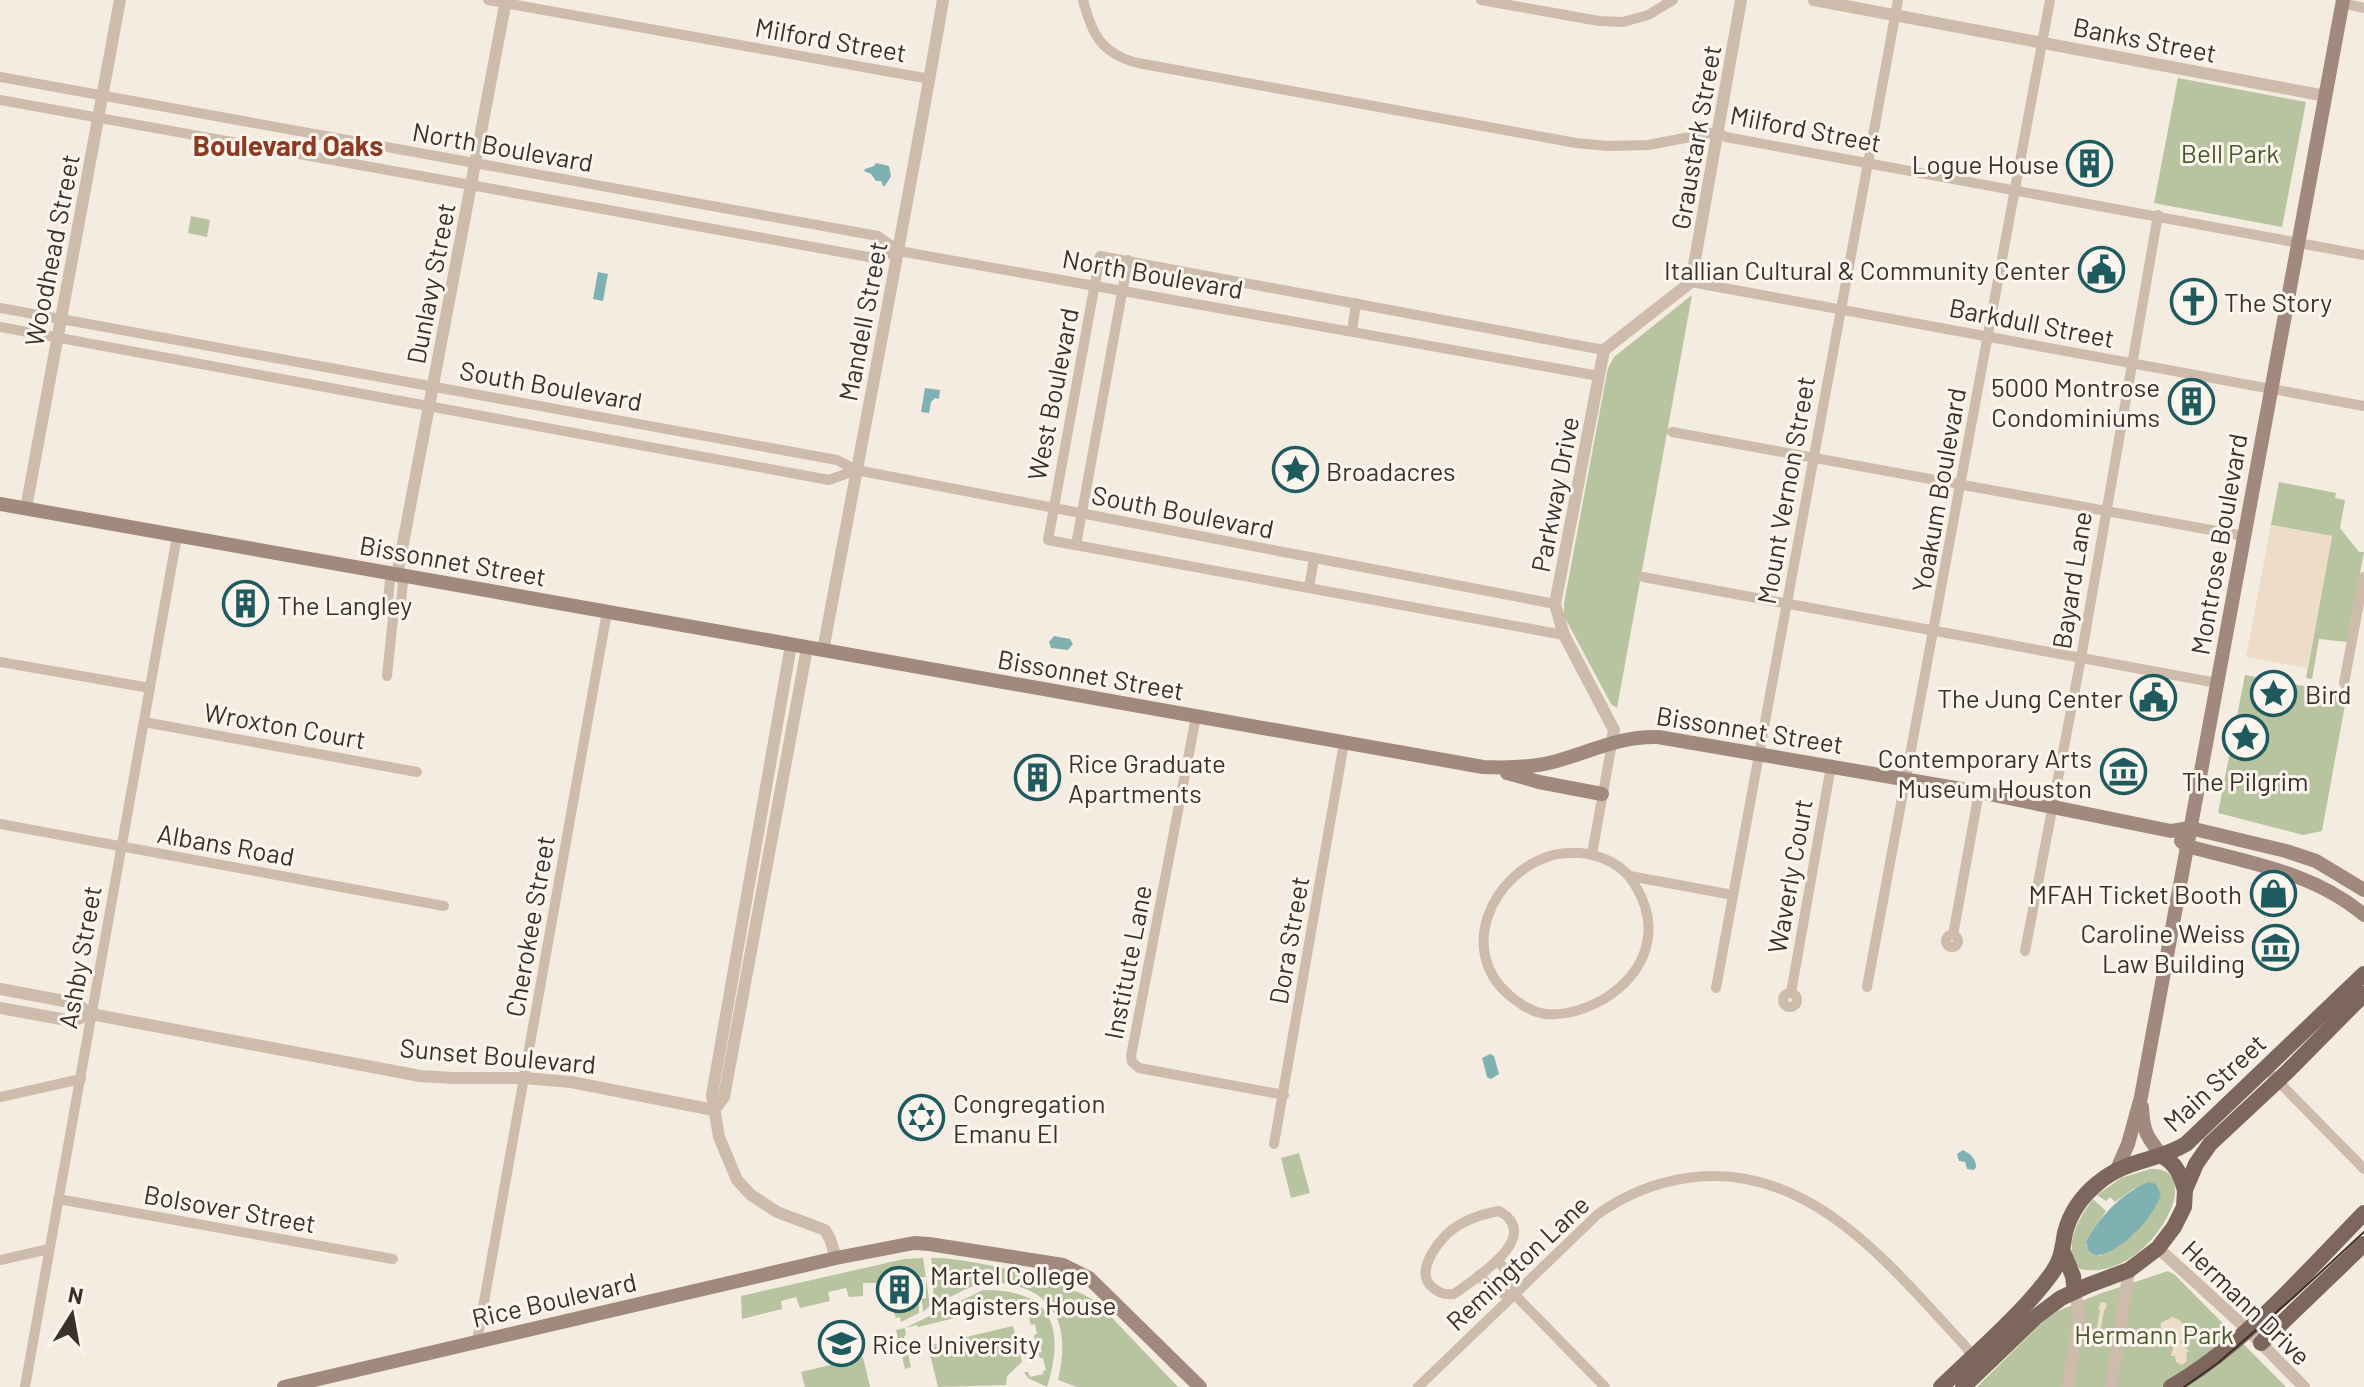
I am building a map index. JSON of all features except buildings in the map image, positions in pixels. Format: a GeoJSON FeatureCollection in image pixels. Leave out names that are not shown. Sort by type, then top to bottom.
{"type":"FeatureCollection","features":[{"type":"Feature","properties":{"kind":"main road","name":"Montrose Boulevard"},"geometry":{"type":"LineString","coordinates":[[2117,1169],[2128,1144],[2141,1097],[2343,2]]}},
{"type":"Feature","properties":{"kind":"main road","name":"Bissonnet Street"},"geometry":{"type":"LineString","coordinates":[[0,504],[1483,767],[1520,768],[1553,762],[1635,736],[1658,737],[1979,792],[2171,831],[2190,828],[2274,847],[2316,861],[2364,890]]}},
{"type":"Feature","properties":{"kind":"main road"},"geometry":{"type":"LineString","coordinates":[[1483,767],[1602,794]]}},
{"type":"Feature","properties":{"kind":"main road"},"geometry":{"type":"LineString","coordinates":[[2171,831],[2187,846],[2267,866],[2315,883],[2364,915]]}},
{"type":"Feature","properties":{"kind":"main road","name":"Main Street"},"geometry":{"type":"LineString","coordinates":[[1941,1387],[2053,1272],[2063,1252],[2066,1229],[2075,1209],[2096,1184],[2117,1169],[2162,1156],[2186,1144],[2364,974]]}},
{"type":"Feature","properties":{"kind":"main road","name":"Main Street"},"geometry":{"type":"LineString","coordinates":[[1963,1387],[2037,1316],[2079,1284],[2129,1270],[2158,1248],[2184,1207],[2185,1190],[2196,1164],[2210,1144],[2364,994]]}},
{"type":"Feature","properties":{"kind":"main road","name":"Montrose Boulevard"},"geometry":{"type":"LineString","coordinates":[[2141,1097],[2142,1125],[2147,1138],[2162,1156]]}},
{"type":"Feature","properties":{"kind":"main road"},"geometry":{"type":"LineString","coordinates":[[2162,1156],[2178,1171],[2185,1190]]}},
{"type":"Feature","properties":{"kind":"main road"},"geometry":{"type":"LineString","coordinates":[[2171,1387],[2226,1348],[2364,1213]]}},
{"type":"Feature","properties":{"kind":"main road"},"geometry":{"type":"LineString","coordinates":[[836,1258],[914,1243],[1063,1265],[1089,1278],[1200,1387]]}},
{"type":"Feature","properties":{"kind":"main road"},"geometry":{"type":"LineString","coordinates":[[2261,1343],[2364,1244]]}},
{"type":"Feature","properties":{"kind":"main road"},"geometry":{"type":"LineString","coordinates":[[2063,1252],[2079,1284]]}},
{"type":"Feature","properties":{"kind":"main road","name":"Rice Boulevard"},"geometry":{"type":"LineString","coordinates":[[284,1387],[836,1258]]}},
{"type":"Feature","properties":{"kind":"street","name":"Woodhead Street"},"geometry":{"type":"LineString","coordinates":[[26,508],[120,0]]}},
{"type":"Feature","properties":{"kind":"street","name":"Milford Street"},"geometry":{"type":"LineString","coordinates":[[488,0],[930,79]]}},
{"type":"Feature","properties":{"kind":"street","name":"Mandell Street"},"geometry":{"type":"LineString","coordinates":[[823,651],[943,0]]}},
{"type":"Feature","properties":{"kind":"street","name":"Milford Street"},"geometry":{"type":"LineString","coordinates":[[1083,0],[1089,22],[1102,44],[1120,58],[1138,63],[1576,143],[1648,145],[1717,132],[1726,137],[2364,255]]}},
{"type":"Feature","properties":{"kind":"street"},"geometry":{"type":"LineString","coordinates":[[1481,0],[1599,21],[1623,22],[1648,15],[1673,0]]}},
{"type":"Feature","properties":{"kind":"street","name":"Graustark Street"},"geometry":{"type":"LineString","coordinates":[[1691,282],[1741,0]]}},
{"type":"Feature","properties":{"kind":"street","name":"Banks Street"},"geometry":{"type":"LineString","coordinates":[[1814,0],[2326,96]]}},
{"type":"Feature","properties":{"kind":"street","name":"Mount Vernon Street"},"geometry":{"type":"LineString","coordinates":[[1716,988],[1898,0]]}},
{"type":"Feature","properties":{"kind":"street","name":"Yoakum Boulevard"},"geometry":{"type":"LineString","coordinates":[[1867,987],[2050,0]]}},
{"type":"Feature","properties":{"kind":"street","name":"Dunlavy Street"},"geometry":{"type":"LineString","coordinates":[[397,575],[506,2]]}},
{"type":"Feature","properties":{"kind":"street"},"geometry":{"type":"LineString","coordinates":[[2343,2],[2364,8]]}},
{"type":"Feature","properties":{"kind":"street","name":"North Boulevard"},"geometry":{"type":"LineString","coordinates":[[0,77],[878,236],[899,251]]}},
{"type":"Feature","properties":{"kind":"street","name":"North Boulevard"},"geometry":{"type":"LineString","coordinates":[[0,100],[874,258],[899,251],[1599,376]]}},
{"type":"Feature","properties":{"kind":"street","name":"Bayard Lane"},"geometry":{"type":"LineString","coordinates":[[2025,951],[2081,658],[2158,215]]}},
{"type":"Feature","properties":{"kind":"street","name":"North Boulevard"},"geometry":{"type":"LineString","coordinates":[[1100,256],[1604,350]]}},
{"type":"Feature","properties":{"kind":"street","name":"West Boulevard"},"geometry":{"type":"LineString","coordinates":[[1048,540],[1100,256]]}},
{"type":"Feature","properties":{"kind":"street","name":"West Boulevard"},"geometry":{"type":"LineString","coordinates":[[1076,545],[1128,260]]}},
{"type":"Feature","properties":{"kind":"street"},"geometry":{"type":"LineString","coordinates":[[1604,350],[1691,282]]}},
{"type":"Feature","properties":{"kind":"street","name":"Barkdull Street"},"geometry":{"type":"LineString","coordinates":[[1691,282],[2364,406]]}},
{"type":"Feature","properties":{"kind":"street"},"geometry":{"type":"LineString","coordinates":[[1352,331],[1356,303]]}},
{"type":"Feature","properties":{"kind":"street","name":"South Boulevard"},"geometry":{"type":"LineString","coordinates":[[0,308],[837,460],[856,470],[1555,604]]}},
{"type":"Feature","properties":{"kind":"street","name":"South Boulevard"},"geometry":{"type":"LineString","coordinates":[[0,327],[829,480],[856,470]]}},
{"type":"Feature","properties":{"kind":"street","name":"Parkway Drive"},"geometry":{"type":"LineString","coordinates":[[1604,350],[1555,604],[1564,635],[1614,730],[1612,743]]}},
{"type":"Feature","properties":{"kind":"street"},"geometry":{"type":"LineString","coordinates":[[1672,432],[2244,536]]}},
{"type":"Feature","properties":{"kind":"street","name":"Ashby Street"},"geometry":{"type":"LineString","coordinates":[[25,1387],[177,536]]}},
{"type":"Feature","properties":{"kind":"street","name":"South Boulevard"},"geometry":{"type":"LineString","coordinates":[[1048,540],[1564,635]]}},
{"type":"Feature","properties":{"kind":"street"},"geometry":{"type":"LineString","coordinates":[[1309,588],[1314,558]]}},
{"type":"Feature","properties":{"kind":"street"},"geometry":{"type":"LineString","coordinates":[[387,676],[394,608],[401,602],[403,582],[397,575]]}},
{"type":"Feature","properties":{"kind":"street"},"geometry":{"type":"LineString","coordinates":[[1643,577],[2217,683]]}},
{"type":"Feature","properties":{"kind":"street"},"geometry":{"type":"LineString","coordinates":[[2344,683],[2364,577]]}},
{"type":"Feature","properties":{"kind":"street","name":"Cherokee Street"},"geometry":{"type":"LineString","coordinates":[[477,1341],[607,612]]}},
{"type":"Feature","properties":{"kind":"street"},"geometry":{"type":"LineString","coordinates":[[791,645],[712,1095],[719,1137],[737,1180],[751,1195],[777,1212],[825,1230],[836,1258]]}},
{"type":"Feature","properties":{"kind":"street"},"geometry":{"type":"LineString","coordinates":[[714,1110],[724,1097],[807,648]]}},
{"type":"Feature","properties":{"kind":"street"},"geometry":{"type":"LineString","coordinates":[[0,662],[150,688]]}},
{"type":"Feature","properties":{"kind":"street","name":"Institute Lane"},"geometry":{"type":"LineString","coordinates":[[1196,717],[1132,1062],[1139,1068],[1284,1095]]}},
{"type":"Feature","properties":{"kind":"street","name":"Wroxton Court"},"geometry":{"type":"LineString","coordinates":[[144,722],[417,772]]}},
{"type":"Feature","properties":{"kind":"street","name":"Dora Street"},"geometry":{"type":"LineString","coordinates":[[1274,1144],[1344,743]]}},
{"type":"Feature","properties":{"kind":"street"},"geometry":{"type":"LineString","coordinates":[[1592,854],[1612,743]]}},
{"type":"Feature","properties":{"kind":"street","name":"Waverly Court"},"geometry":{"type":"LineString","coordinates":[[1791,993],[1831,766]]}},
{"type":"Feature","properties":{"kind":"street"},"geometry":{"type":"LineString","coordinates":[[1953,935],[1979,792]]}},
{"type":"Feature","properties":{"kind":"street","name":"Albans Road"},"geometry":{"type":"LineString","coordinates":[[0,824],[444,906]]}},
{"type":"Feature","properties":{"kind":"street"},"geometry":{"type":"LineString","coordinates":[[1552,854],[1592,854],[1615,864],[1630,876],[1647,906],[1650,929],[1641,962],[1610,995],[1574,1012],[1544,1014],[1520,1004],[1502,989],[1487,966],[1484,928],[1493,902],[1524,868],[1552,854]]}},
{"type":"Feature","properties":{"kind":"street"},"geometry":{"type":"LineString","coordinates":[[1630,876],[1733,895]]}},
{"type":"Feature","properties":{"kind":"street"},"geometry":{"type":"LineString","coordinates":[[739,939],[753,942]]}},
{"type":"Feature","properties":{"kind":"street","name":"Sunset Boulevard"},"geometry":{"type":"LineString","coordinates":[[0,989],[75,1003],[91,1014],[420,1076],[571,1082],[714,1110]]}},
{"type":"Feature","properties":{"kind":"street","name":"Sunset Boulevard"},"geometry":{"type":"LineString","coordinates":[[0,1008],[72,1021],[91,1014]]}},
{"type":"Feature","properties":{"kind":"street"},"geometry":{"type":"LineString","coordinates":[[2265,1068],[2364,1169]]}},
{"type":"Feature","properties":{"kind":"street"},"geometry":{"type":"LineString","coordinates":[[0,1097],[81,1079]]}},
{"type":"Feature","properties":{"kind":"street","name":"Remington Lane"},"geometry":{"type":"LineString","coordinates":[[1418,1387],[1578,1232],[1616,1201],[1668,1181],[1701,1176],[1732,1176],[1764,1182],[1793,1192],[1819,1206],[1883,1260],[1972,1356]]}},
{"type":"Feature","properties":{"kind":"street","name":"Bolsover Street"},"geometry":{"type":"LineString","coordinates":[[58,1199],[393,1259]]}},
{"type":"Feature","properties":{"kind":"street"},"geometry":{"type":"LineString","coordinates":[[1499,1211],[1509,1216],[1515,1231],[1514,1239],[1497,1260],[1479,1275],[1454,1294],[1447,1295],[1435,1291],[1427,1283],[1425,1270],[1431,1256],[1449,1233],[1474,1218],[1499,1211]]}},
{"type":"Feature","properties":{"kind":"street","name":"Hermann Drive"},"geometry":{"type":"LineString","coordinates":[[2158,1248],[2247,1329],[2304,1387]]}},
{"type":"Feature","properties":{"kind":"street"},"geometry":{"type":"LineString","coordinates":[[0,1260],[49,1249]]}},
{"type":"Feature","properties":{"kind":"street"},"geometry":{"type":"LineString","coordinates":[[1497,1260],[1515,1281],[1515,1295],[1605,1387]]}},
{"type":"Feature","properties":{"kind":"street"},"geometry":{"type":"LineString","coordinates":[[2111,1387],[2129,1270]]}},
{"type":"Feature","properties":{"kind":"street"},"geometry":{"type":"LineString","coordinates":[[1479,1275],[1492,1289],[1505,1295],[1515,1295]]}},
{"type":"Feature","properties":{"kind":"street"},"geometry":{"type":"LineString","coordinates":[[2068,1387],[2079,1316],[2079,1284]]}},
{"type":"Feature","properties":{"kind":"green space","name":"Bell Park"},"geometry":{"type":"Polygon","coordinates":[[[2178,78],[2306,102],[2282,227],[2154,203],[2178,78]]]}},
{"type":"Feature","properties":{"kind":"green space"},"geometry":{"type":"Polygon","coordinates":[[[191,216],[210,220],[207,237],[188,233],[191,216]]]}},
{"type":"Feature","properties":{"kind":"green space"},"geometry":{"type":"Polygon","coordinates":[[[1692,295],[1617,708],[1611,704],[1564,616],[1564,603],[1608,368],[1614,357],[1692,295]]]}},
{"type":"Feature","properties":{"kind":"green space"},"geometry":{"type":"Polygon","coordinates":[[[2279,482],[2336,493],[2335,498],[2345,500],[2340,528],[2359,552],[2364,552],[2347,642],[2319,639],[2312,679],[2306,678],[2332,536],[2271,525],[2279,482]]]}},
{"type":"Feature","properties":{"kind":"green space"},"geometry":{"type":"Polygon","coordinates":[[[2245,675],[2347,694],[2322,831],[2303,835],[2218,813],[2245,675]]]}},
{"type":"Feature","properties":{"kind":"green space"},"geometry":{"type":"Polygon","coordinates":[[[1299,1153],[1310,1193],[1291,1198],[1281,1158],[1299,1153]]]}},
{"type":"Feature","properties":{"kind":"green space"},"geometry":{"type":"Polygon","coordinates":[[[2150,1169],[2168,1173],[2175,1185],[2173,1203],[2164,1223],[2148,1243],[2128,1259],[2105,1269],[2080,1269],[2072,1252],[2072,1243],[2078,1224],[2093,1199],[2106,1211],[2086,1246],[2100,1256],[2134,1234],[2152,1212],[2135,1188],[2115,1202],[2110,1197],[2106,1201],[2097,1195],[2121,1178],[2150,1169]]]}},
{"type":"Feature","properties":{"kind":"green space"},"geometry":{"type":"Polygon","coordinates":[[[923,1258],[926,1277],[886,1277],[885,1283],[863,1283],[863,1296],[849,1297],[846,1288],[828,1292],[830,1301],[800,1308],[796,1297],[781,1301],[782,1309],[742,1319],[741,1296],[904,1259],[923,1258]]]}},
{"type":"Feature","properties":{"kind":"green space"},"geometry":{"type":"Polygon","coordinates":[[[931,1258],[1018,1272],[1084,1295],[1098,1303],[1178,1387],[1077,1387],[1058,1380],[1062,1335],[1053,1310],[1044,1300],[1017,1286],[989,1283],[969,1288],[935,1305],[931,1258]]]}},
{"type":"Feature","properties":{"kind":"green space","name":"Hermann Park"},"geometry":{"type":"Polygon","coordinates":[[[2168,1271],[2286,1387],[1977,1387],[2058,1311],[2168,1271]]]}},
{"type":"Feature","properties":{"kind":"green space"},"geometry":{"type":"Polygon","coordinates":[[[926,1279],[930,1306],[923,1312],[922,1299],[926,1298],[926,1279]]]}},
{"type":"Feature","properties":{"kind":"green space"},"geometry":{"type":"Polygon","coordinates":[[[983,1290],[1024,1296],[1038,1304],[1048,1315],[1053,1329],[1055,1346],[1047,1387],[1028,1378],[1024,1372],[1028,1372],[1030,1377],[1043,1374],[1046,1370],[1038,1353],[1042,1352],[1039,1340],[1035,1341],[1035,1324],[1031,1325],[1029,1318],[1033,1316],[1026,1299],[905,1328],[983,1290]]]}},
{"type":"Feature","properties":{"kind":"green space"},"geometry":{"type":"Polygon","coordinates":[[[919,1299],[919,1313],[901,1322],[890,1303],[919,1299]]]}},
{"type":"Feature","properties":{"kind":"green space"},"geometry":{"type":"Polygon","coordinates":[[[1013,1326],[1022,1362],[1007,1376],[1006,1385],[938,1387],[928,1346],[1013,1326]]]}},
{"type":"Feature","properties":{"kind":"green space"},"geometry":{"type":"Polygon","coordinates":[[[905,1328],[911,1367],[905,1369],[896,1330],[905,1328]]]}},
{"type":"Feature","properties":{"kind":"green space"},"geometry":{"type":"Polygon","coordinates":[[[863,1357],[870,1387],[805,1387],[801,1372],[863,1357]]]}},
{"type":"Feature","properties":{"kind":"shaded area"},"geometry":{"type":"Polygon","coordinates":[[[2271,525],[2332,536],[2308,668],[2246,657],[2271,525]]]}},
{"type":"Feature","properties":{"kind":"shaded area"},"geometry":{"type":"Polygon","coordinates":[[[2101,1302],[2107,1306],[2100,1333],[2110,1337],[2109,1342],[2099,1344],[2085,1337],[2085,1333],[2096,1332],[2101,1302]]]}},
{"type":"Feature","properties":{"kind":"shaded area"},"geometry":{"type":"Polygon","coordinates":[[[2172,1317],[2180,1320],[2185,1327],[2180,1342],[2189,1351],[2186,1353],[2187,1361],[2182,1365],[2176,1362],[2175,1356],[2171,1356],[2174,1344],[2165,1342],[2160,1336],[2161,1323],[2172,1317]]]}},
{"type":"Feature","properties":{"kind":"water"},"geometry":{"type":"Polygon","coordinates":[[[876,163],[889,166],[891,176],[885,186],[864,171],[876,163]]]}},
{"type":"Feature","properties":{"kind":"water"},"geometry":{"type":"Polygon","coordinates":[[[598,272],[608,274],[603,301],[593,299],[598,272]]]}},
{"type":"Feature","properties":{"kind":"water"},"geometry":{"type":"Polygon","coordinates":[[[925,388],[940,390],[939,399],[931,402],[929,413],[921,412],[925,388]]]}},
{"type":"Feature","properties":{"kind":"water"},"geometry":{"type":"Polygon","coordinates":[[[1054,636],[1070,639],[1073,644],[1068,650],[1051,648],[1049,642],[1054,636]]]}},
{"type":"Feature","properties":{"kind":"water"},"geometry":{"type":"Polygon","coordinates":[[[1490,1054],[1494,1056],[1499,1074],[1491,1079],[1487,1077],[1482,1058],[1490,1054]]]}},
{"type":"Feature","properties":{"kind":"water"},"geometry":{"type":"Polygon","coordinates":[[[1963,1150],[1974,1159],[1974,1170],[1967,1169],[1965,1162],[1959,1161],[1957,1154],[1963,1150]]]}},
{"type":"Feature","properties":{"kind":"water"},"geometry":{"type":"Polygon","coordinates":[[[2148,1182],[2156,1184],[2161,1195],[2144,1223],[2113,1250],[2096,1255],[2090,1251],[2086,1242],[2105,1214],[2128,1193],[2148,1182]]]}},
{"type":"Feature","properties":{"kind":"tram line"},"geometry":{"type":"LineString","coordinates":[[2184,1387],[2218,1363],[2364,1232]]}},
{"type":"Feature","properties":{"kind":"place","name":"Logue House"},"geometry":{"type":"Point","coordinates":[2090,163]}},
{"type":"Feature","properties":{"kind":"place","name":"Itallian Cultural & Community Center"},"geometry":{"type":"Point","coordinates":[2101,269]}},
{"type":"Feature","properties":{"kind":"place","name":"The Story"},"geometry":{"type":"Point","coordinates":[2193,301]}},
{"type":"Feature","properties":{"kind":"place","name":"5000 Montrose Condominiums"},"geometry":{"type":"Point","coordinates":[2191,401]}},
{"type":"Feature","properties":{"kind":"place","name":"Broadacres"},"geometry":{"type":"Point","coordinates":[1295,470]}},
{"type":"Feature","properties":{"kind":"place","name":"The Langley"},"geometry":{"type":"Point","coordinates":[246,604]}},
{"type":"Feature","properties":{"kind":"place","name":"Bird"},"geometry":{"type":"Point","coordinates":[2274,693]}},
{"type":"Feature","properties":{"kind":"place","name":"The Jung Center"},"geometry":{"type":"Point","coordinates":[2154,697]}},
{"type":"Feature","properties":{"kind":"place","name":"The Pilgrim"},"geometry":{"type":"Point","coordinates":[2245,737]}},
{"type":"Feature","properties":{"kind":"place","name":"Contemporary Arts Museum Houston"},"geometry":{"type":"Point","coordinates":[2123,772]}},
{"type":"Feature","properties":{"kind":"place","name":"Rice Graduate Apartments"},"geometry":{"type":"Point","coordinates":[1037,777]}},
{"type":"Feature","properties":{"kind":"place","name":"MFAH Ticket Booth"},"geometry":{"type":"Point","coordinates":[2273,893]}},
{"type":"Feature","properties":{"kind":"place","name":"Caroline Weiss Law Building"},"geometry":{"type":"Point","coordinates":[2276,947]}},
{"type":"Feature","properties":{"kind":"place","name":"Congregation Emanu El"},"geometry":{"type":"Point","coordinates":[922,1117]}},
{"type":"Feature","properties":{"kind":"place","name":"Martel College Magisters House"},"geometry":{"type":"Point","coordinates":[899,1289]}},
{"type":"Feature","properties":{"kind":"place","name":"Rice University"},"geometry":{"type":"Point","coordinates":[841,1343]}},
{"type":"Feature","properties":{"kind":"district","name":"Boulevard Oaks"},"geometry":{"type":"Point","coordinates":[288,145]}}]}
